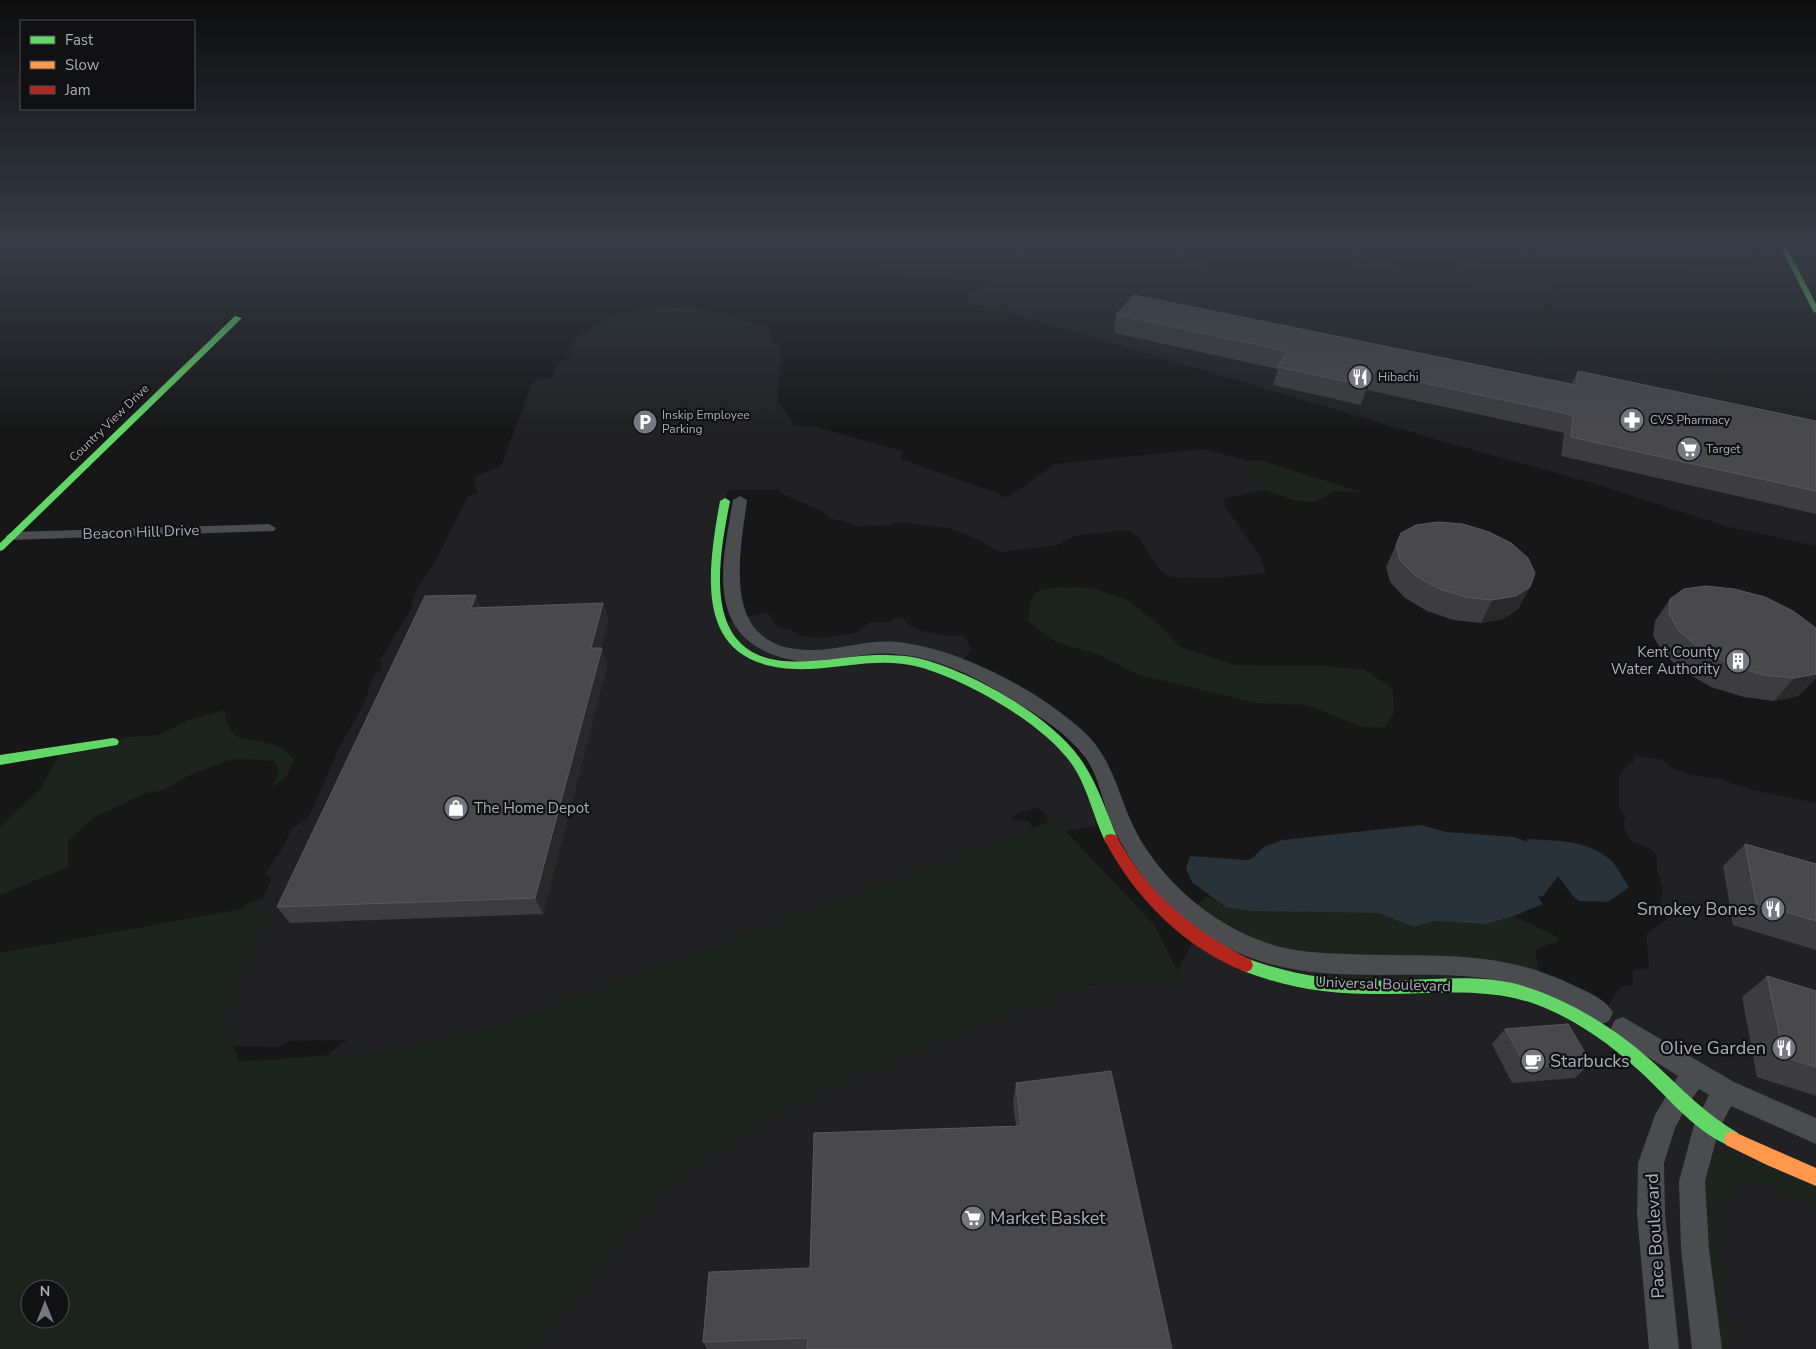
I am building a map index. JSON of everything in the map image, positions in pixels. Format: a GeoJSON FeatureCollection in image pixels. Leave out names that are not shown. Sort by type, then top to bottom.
{"type":"FeatureCollection","features":[{"type":"Feature","properties":{"kind":"street","name":"Country View Drive"},"geometry":{"type":"LineString","coordinates":[[0,548],[34,513],[238,318]]}},
{"type":"Feature","properties":{"kind":"street","name":"Universal Boulevard"},"geometry":{"type":"LineString","coordinates":[[732,501],[732,599],[739,620],[755,640],[780,652],[813,656],[880,647],[934,653],[956,661],[1000,684],[1070,730],[1090,750],[1101,766],[1130,842],[1144,864],[1201,919],[1237,941],[1268,954],[1307,962],[1466,967],[1523,976],[1575,997],[1725,1091],[1816,1131]]}},
{"type":"Feature","properties":{"kind":"street","name":"Universal Boulevard"},"geometry":{"type":"LineString","coordinates":[[732,501],[717,545],[714,601],[717,615],[728,635],[744,651],[764,661],[793,667],[863,659],[917,662],[956,675],[1002,701],[1054,736],[1068,750],[1084,772],[1120,856],[1140,883],[1198,937],[1232,959],[1284,979],[1328,985],[1496,987],[1528,995],[1572,1012],[1598,1029],[1645,1064],[1707,1125],[1782,1165],[1816,1177]]}},
{"type":"Feature","properties":{"kind":"street","name":"Beacon Hill Drive"},"geometry":{"type":"LineString","coordinates":[[12,536],[270,528]]}},
{"type":"Feature","properties":{"kind":"street"},"geometry":{"type":"LineString","coordinates":[[0,760],[113,742]]}},
{"type":"Feature","properties":{"kind":"street","name":"Pace Boulevard"},"geometry":{"type":"LineString","coordinates":[[1664,1349],[1652,1223],[1652,1163],[1664,1124],[1678,1096],[1695,1073]]}},
{"type":"Feature","properties":{"kind":"street"},"geometry":{"type":"LineString","coordinates":[[1706,1349],[1696,1248],[1692,1181],[1707,1125],[1725,1091]]}},
{"type":"Feature","properties":{"kind":"shaded area"},"geometry":{"type":"Polygon","coordinates":[[[990,307],[1816,307],[1816,546],[1725,526],[1596,484],[1448,443],[990,307]]]}},
{"type":"Feature","properties":{"kind":"shaded area"},"geometry":{"type":"Polygon","coordinates":[[[1545,307],[1551,307],[1548,324],[1556,326],[1548,326],[1541,371],[1553,374],[1538,371],[1545,307]]]}},
{"type":"Feature","properties":{"kind":"shaded area"},"geometry":{"type":"Polygon","coordinates":[[[687,308],[732,315],[770,328],[772,343],[781,343],[778,402],[795,425],[816,427],[902,451],[901,459],[1008,497],[1055,464],[1204,449],[1249,461],[1252,471],[1265,490],[1225,498],[1224,505],[1261,558],[1266,573],[1216,578],[1171,577],[1160,570],[1139,538],[1129,530],[1078,535],[1057,545],[1001,552],[968,535],[948,528],[896,522],[893,525],[855,526],[841,520],[829,519],[826,514],[815,508],[780,493],[778,487],[776,489],[729,490],[727,491],[715,573],[724,623],[767,612],[778,627],[791,629],[801,636],[820,638],[857,633],[870,622],[891,622],[894,618],[901,617],[908,624],[919,630],[947,636],[960,635],[965,637],[971,649],[955,671],[1059,737],[1105,824],[1061,832],[1050,827],[1044,811],[1036,808],[1019,813],[1011,819],[1030,822],[1035,838],[614,1001],[320,1076],[330,1052],[347,1040],[289,1041],[278,1047],[235,1046],[214,1062],[245,904],[262,899],[272,879],[265,875],[285,844],[291,829],[306,819],[312,811],[339,748],[364,704],[373,676],[382,669],[380,660],[411,609],[416,591],[436,560],[468,497],[478,492],[475,486],[476,476],[501,466],[531,386],[536,380],[552,378],[558,363],[574,356],[564,355],[567,349],[581,334],[595,325],[619,314],[641,310],[687,308]]]}},
{"type":"Feature","properties":{"kind":"shaded area"},"geometry":{"type":"Polygon","coordinates":[[[1703,325],[1712,329],[1713,331],[1705,329],[1703,325]]]}},
{"type":"Feature","properties":{"kind":"shaded area"},"geometry":{"type":"Polygon","coordinates":[[[1714,332],[1723,348],[1727,361],[1732,410],[1727,409],[1714,332]]]}},
{"type":"Feature","properties":{"kind":"shaded area"},"geometry":{"type":"Polygon","coordinates":[[[1249,461],[1263,461],[1361,492],[1336,491],[1315,502],[1296,501],[1265,490],[1252,471],[1249,461]]]}},
{"type":"Feature","properties":{"kind":"shaded area"},"geometry":{"type":"Polygon","coordinates":[[[1058,587],[1091,588],[1128,600],[1159,625],[1180,647],[1235,665],[1324,666],[1365,670],[1393,689],[1394,713],[1384,728],[1363,727],[1307,705],[1256,703],[1139,675],[1100,655],[1056,642],[1029,622],[1030,601],[1037,591],[1058,587]]]}},
{"type":"Feature","properties":{"kind":"shaded area"},"geometry":{"type":"Polygon","coordinates":[[[224,710],[227,722],[235,735],[278,746],[294,759],[288,774],[271,789],[277,778],[278,771],[274,761],[237,759],[223,762],[188,776],[163,790],[143,794],[91,819],[68,841],[68,867],[0,895],[0,827],[41,788],[61,752],[113,742],[127,737],[158,735],[189,720],[224,710]]]}},
{"type":"Feature","properties":{"kind":"shaded area"},"geometry":{"type":"Polygon","coordinates":[[[1635,756],[1661,759],[1674,769],[1692,775],[1719,779],[1752,790],[1816,803],[1816,1349],[315,1349],[358,1309],[1033,988],[1164,980],[1177,971],[1194,940],[1603,1014],[1621,986],[1632,986],[1633,970],[1649,968],[1646,934],[1667,920],[1660,904],[1663,888],[1657,871],[1657,855],[1651,849],[1631,841],[1622,824],[1626,817],[1619,807],[1619,777],[1629,764],[1633,763],[1635,756]]]}},
{"type":"Feature","properties":{"kind":"shaded area"},"geometry":{"type":"Polygon","coordinates":[[[1055,820],[1155,926],[1184,984],[1089,984],[904,1056],[776,1115],[670,1182],[532,1349],[0,1349],[0,953],[269,904],[226,1022],[239,1062],[400,1050],[496,1025],[1055,820]]]}},
{"type":"Feature","properties":{"kind":"shaded area"},"geometry":{"type":"Polygon","coordinates":[[[1421,825],[1446,832],[1514,837],[1527,842],[1527,839],[1580,844],[1600,852],[1609,859],[1629,887],[1608,902],[1579,901],[1558,876],[1543,896],[1538,897],[1543,904],[1514,916],[1486,924],[1434,921],[1414,927],[1378,913],[1251,911],[1225,907],[1192,882],[1186,869],[1190,856],[1245,860],[1251,859],[1264,847],[1282,840],[1421,825]]]}},
{"type":"Feature","properties":{"kind":"shaded area"},"geometry":{"type":"Polygon","coordinates":[[[1207,896],[1225,907],[1367,908],[1414,927],[1434,921],[1486,924],[1514,916],[1557,937],[1558,941],[1535,950],[1542,996],[1314,982],[1188,913],[1207,896]]]}},
{"type":"Feature","properties":{"kind":"shaded area"},"geometry":{"type":"Polygon","coordinates":[[[1724,1149],[1816,1186],[1816,1208],[1763,1184],[1749,1183],[1737,1189],[1736,1205],[1713,1196],[1730,1349],[1720,1349],[1701,1205],[1708,1158],[1724,1149]]]}},
{"type":"Feature","properties":{"kind":"building"},"geometry":{"type":"Polygon","coordinates":[[[1123,307],[1193,307],[1576,385],[1578,371],[1816,421],[1816,491],[1571,437],[1573,415],[1373,372],[1367,386],[1278,367],[1287,351],[1116,315],[1123,307]]]}},
{"type":"Feature","properties":{"kind":"building"},"geometry":{"type":"Polygon","coordinates":[[[1438,522],[1463,524],[1489,532],[1511,543],[1528,558],[1535,573],[1530,587],[1516,596],[1492,600],[1465,597],[1437,588],[1415,575],[1400,560],[1396,545],[1401,533],[1416,525],[1438,522]]]}},
{"type":"Feature","properties":{"kind":"building"},"geometry":{"type":"Polygon","coordinates":[[[1706,586],[1734,589],[1765,597],[1793,611],[1816,628],[1816,674],[1794,678],[1763,675],[1729,664],[1700,649],[1679,631],[1669,613],[1670,599],[1684,589],[1706,586]]]}},
{"type":"Feature","properties":{"kind":"building","name":"The Home Depot"},"geometry":{"type":"Polygon","coordinates":[[[476,595],[471,608],[603,603],[591,648],[602,648],[535,898],[277,907],[425,596],[476,595]]]}},
{"type":"Feature","properties":{"kind":"building"},"geometry":{"type":"Polygon","coordinates":[[[1745,844],[1816,864],[1816,921],[1756,903],[1745,844]]]}},
{"type":"Feature","properties":{"kind":"building"},"geometry":{"type":"Polygon","coordinates":[[[1767,976],[1816,991],[1816,1067],[1784,1057],[1767,976]]]}},
{"type":"Feature","properties":{"kind":"building"},"geometry":{"type":"Polygon","coordinates":[[[1568,1024],[1591,1063],[1527,1068],[1505,1029],[1568,1024]]]}},
{"type":"Feature","properties":{"kind":"building","name":"Market Basket"},"geometry":{"type":"Polygon","coordinates":[[[1111,1071],[1172,1349],[807,1349],[808,1338],[703,1342],[709,1272],[810,1268],[814,1133],[1021,1126],[1016,1083],[1111,1071]]]}},
{"type":"Feature","properties":{"kind":"traffic: fast"},"geometry":{"type":"LineString","coordinates":[[1814,307],[1816,311]]}},
{"type":"Feature","properties":{"kind":"traffic: fast"},"geometry":{"type":"LineString","coordinates":[[0,548],[238,318]]}},
{"type":"Feature","properties":{"kind":"traffic: fast"},"geometry":{"type":"LineString","coordinates":[[725,501],[716,560],[715,588],[719,614],[729,636],[746,653],[772,663],[808,665],[876,659],[917,662],[935,667],[979,687],[1025,715],[1046,730],[1063,746],[1075,760],[1086,779],[1111,839]]}},
{"type":"Feature","properties":{"kind":"traffic: fast"},"geometry":{"type":"LineString","coordinates":[[0,760],[113,742]]}},
{"type":"Feature","properties":{"kind":"traffic: fast"},"geometry":{"type":"LineString","coordinates":[[1246,965],[1268,974],[1314,984],[1361,987],[1476,986],[1508,989],[1537,998],[1572,1013],[1620,1044],[1698,1116],[1732,1139]]}},
{"type":"Feature","properties":{"kind":"traffic: slow"},"geometry":{"type":"LineString","coordinates":[[1732,1139],[1816,1177]]}},
{"type":"Feature","properties":{"kind":"traffic: jam"},"geometry":{"type":"LineString","coordinates":[[1111,839],[1121,859],[1135,878],[1167,913],[1186,929],[1226,955],[1246,965]]}},
{"type":"Feature","properties":{"kind":"place","name":"Hibachi"},"geometry":{"type":"Point","coordinates":[1360,377]}},
{"type":"Feature","properties":{"kind":"place","name":"CVS Pharmacy"},"geometry":{"type":"Point","coordinates":[1632,420]}},
{"type":"Feature","properties":{"kind":"place","name":"Inskip Employee Parking"},"geometry":{"type":"Point","coordinates":[645,422]}},
{"type":"Feature","properties":{"kind":"place","name":"Target"},"geometry":{"type":"Point","coordinates":[1689,449]}},
{"type":"Feature","properties":{"kind":"place","name":"Kent County Water Authority"},"geometry":{"type":"Point","coordinates":[1738,661]}},
{"type":"Feature","properties":{"kind":"place","name":"The Home Depot"},"geometry":{"type":"Point","coordinates":[456,808]}},
{"type":"Feature","properties":{"kind":"place","name":"Smokey Bones"},"geometry":{"type":"Point","coordinates":[1773,909]}},
{"type":"Feature","properties":{"kind":"place","name":"Olive Garden"},"geometry":{"type":"Point","coordinates":[1784,1048]}},
{"type":"Feature","properties":{"kind":"place","name":"Starbucks"},"geometry":{"type":"Point","coordinates":[1533,1061]}},
{"type":"Feature","properties":{"kind":"place","name":"Market Basket"},"geometry":{"type":"Point","coordinates":[973,1218]}}]}
